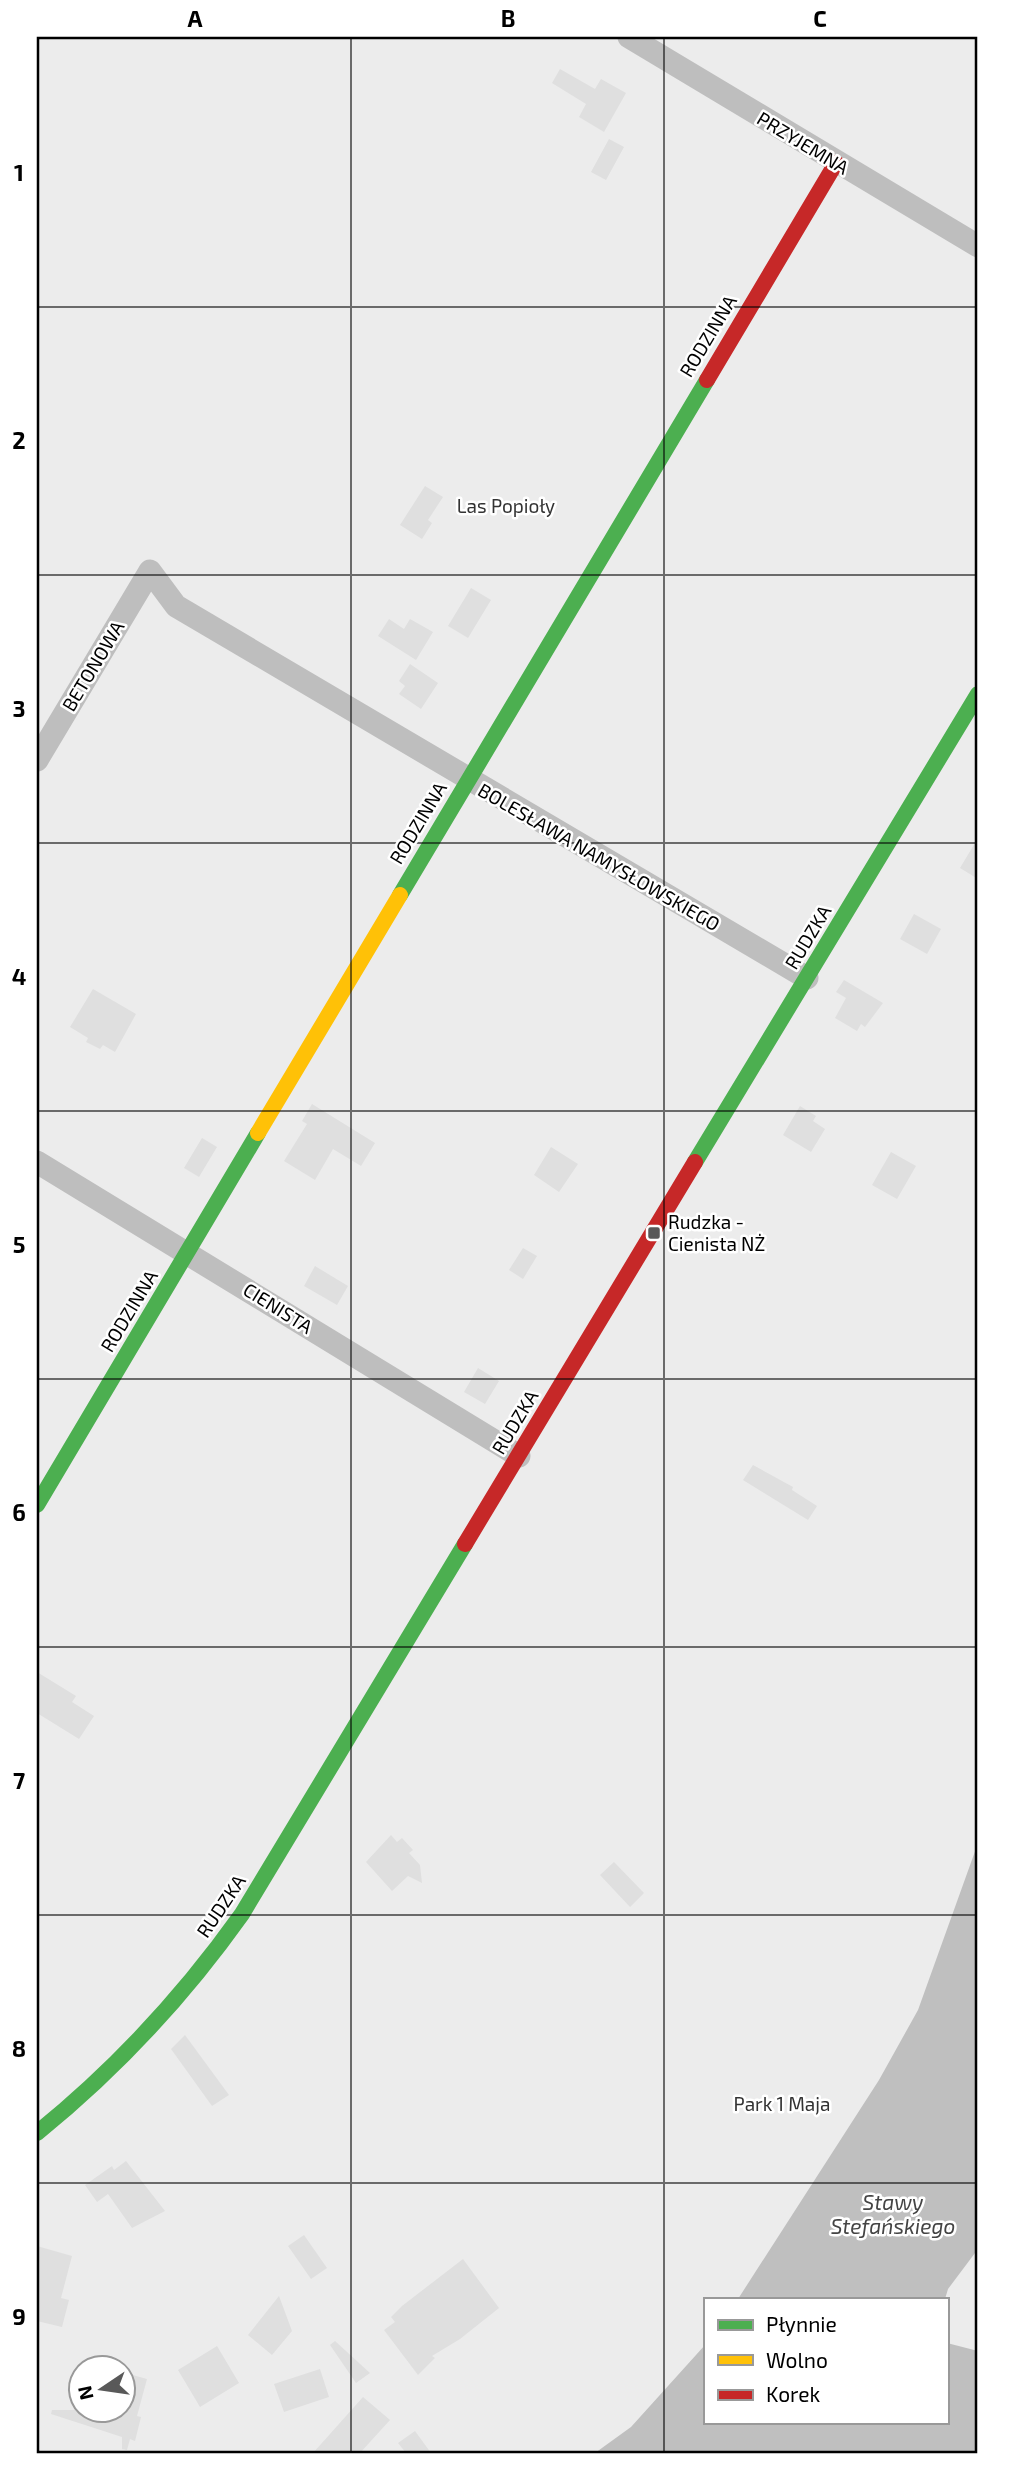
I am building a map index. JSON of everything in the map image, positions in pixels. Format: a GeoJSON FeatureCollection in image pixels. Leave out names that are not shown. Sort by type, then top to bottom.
{"type":"FeatureCollection","features":[{"type":"Feature","properties":{"kind":"street","name":"PRZYJEMNA"},"geometry":{"type":"LineString","coordinates":[[629,37],[978,246]]}},
{"type":"Feature","properties":{"kind":"street","name":"RODZINNA"},"geometry":{"type":"LineString","coordinates":[[37,1505],[836,163]]}},
{"type":"Feature","properties":{"kind":"street","name":"BOLESŁAWA NAMYSŁOWSKIEGO"},"geometry":{"type":"LineString","coordinates":[[150,571],[176,606],[467,780],[807,978]]}},
{"type":"Feature","properties":{"kind":"street","name":"BETONOWA"},"geometry":{"type":"LineString","coordinates":[[37,760],[150,571]]}},
{"type":"Feature","properties":{"kind":"street","name":"RUDZKA"},"geometry":{"type":"LineString","coordinates":[[37,2133],[146,2035],[223,1942],[275,1863],[978,694]]}},
{"type":"Feature","properties":{"kind":"street","name":"CIENISTA"},"geometry":{"type":"LineString","coordinates":[[37,1162],[519,1456]]}},
{"type":"Feature","properties":{"kind":"green space","name":"Las Popioły"},"geometry":{"type":"Polygon","coordinates":[[[37,37],[978,37],[978,2453],[37,2453],[37,37]]]}},
{"type":"Feature","properties":{"kind":"water","name":"Stawy Stefańskiego"},"geometry":{"type":"Polygon","coordinates":[[[978,1843],[978,2249],[948,2289],[945,2298],[739,2298],[879,2080],[918,2010],[978,1843]]]}},
{"type":"Feature","properties":{"kind":"water"},"geometry":{"type":"Polygon","coordinates":[[[948,2343],[978,2351],[978,2453],[595,2453],[631,2427],[704,2346],[704,2424],[948,2424],[948,2343]]]}},
{"type":"Feature","properties":{"kind":"building"},"geometry":{"type":"Polygon","coordinates":[[[560,69],[595,89],[601,79],[626,93],[604,132],[579,117],[586,104],[552,83],[560,69]]]}},
{"type":"Feature","properties":{"kind":"building"},"geometry":{"type":"Polygon","coordinates":[[[609,139],[624,147],[606,180],[591,172],[609,139]]]}},
{"type":"Feature","properties":{"kind":"building"},"geometry":{"type":"Polygon","coordinates":[[[425,486],[443,497],[428,520],[432,523],[422,539],[400,525],[425,486]]]}},
{"type":"Feature","properties":{"kind":"building"},"geometry":{"type":"Polygon","coordinates":[[[471,588],[491,600],[468,638],[448,626],[471,588]]]}},
{"type":"Feature","properties":{"kind":"building"},"geometry":{"type":"Polygon","coordinates":[[[389,619],[404,629],[410,619],[433,632],[416,660],[378,636],[389,619]]]}},
{"type":"Feature","properties":{"kind":"building"},"geometry":{"type":"Polygon","coordinates":[[[410,664],[438,683],[421,709],[399,694],[405,686],[399,681],[410,664]]]}},
{"type":"Feature","properties":{"kind":"building"},"geometry":{"type":"Polygon","coordinates":[[[978,838],[978,879],[960,868],[978,838]]]}},
{"type":"Feature","properties":{"kind":"building"},"geometry":{"type":"Polygon","coordinates":[[[914,914],[941,929],[927,954],[900,939],[914,914]]]}},
{"type":"Feature","properties":{"kind":"building"},"geometry":{"type":"Polygon","coordinates":[[[844,980],[883,1003],[865,1027],[861,1024],[857,1031],[835,1018],[846,998],[836,992],[844,980]]]}},
{"type":"Feature","properties":{"kind":"building"},"geometry":{"type":"Polygon","coordinates":[[[93,989],[136,1014],[115,1052],[103,1045],[100,1049],[86,1042],[88,1038],[70,1027],[93,989]]]}},
{"type":"Feature","properties":{"kind":"building"},"geometry":{"type":"Polygon","coordinates":[[[312,1104],[375,1143],[361,1166],[333,1149],[315,1180],[284,1161],[307,1124],[302,1121],[312,1104]]]}},
{"type":"Feature","properties":{"kind":"building"},"geometry":{"type":"Polygon","coordinates":[[[800,1106],[816,1116],[813,1121],[825,1129],[811,1152],[783,1135],[800,1106]]]}},
{"type":"Feature","properties":{"kind":"building"},"geometry":{"type":"Polygon","coordinates":[[[202,1138],[217,1147],[199,1177],[184,1168],[202,1138]]]}},
{"type":"Feature","properties":{"kind":"building"},"geometry":{"type":"Polygon","coordinates":[[[551,1147],[578,1164],[559,1192],[534,1175],[551,1147]]]}},
{"type":"Feature","properties":{"kind":"building"},"geometry":{"type":"Polygon","coordinates":[[[891,1152],[916,1166],[897,1199],[872,1185],[891,1152]]]}},
{"type":"Feature","properties":{"kind":"building"},"geometry":{"type":"Polygon","coordinates":[[[523,1248],[537,1256],[523,1279],[509,1270],[523,1248]]]}},
{"type":"Feature","properties":{"kind":"building"},"geometry":{"type":"Polygon","coordinates":[[[315,1266],[348,1286],[337,1305],[304,1286],[315,1266]]]}},
{"type":"Feature","properties":{"kind":"building"},"geometry":{"type":"Polygon","coordinates":[[[478,1368],[499,1381],[485,1404],[464,1392],[478,1368]]]}},
{"type":"Feature","properties":{"kind":"building"},"geometry":{"type":"Polygon","coordinates":[[[753,1465],[793,1487],[792,1490],[817,1506],[808,1520],[743,1480],[753,1465]]]}},
{"type":"Feature","properties":{"kind":"building"},"geometry":{"type":"Polygon","coordinates":[[[37,1672],[76,1696],[72,1702],[94,1716],[79,1739],[37,1713],[37,1672]]]}},
{"type":"Feature","properties":{"kind":"building"},"geometry":{"type":"Polygon","coordinates":[[[391,1835],[397,1842],[402,1838],[413,1850],[409,1853],[420,1865],[422,1883],[408,1876],[392,1891],[366,1862],[391,1835]]]}},
{"type":"Feature","properties":{"kind":"building"},"geometry":{"type":"Polygon","coordinates":[[[614,1862],[644,1893],[630,1907],[600,1875],[614,1862]]]}},
{"type":"Feature","properties":{"kind":"building"},"geometry":{"type":"Polygon","coordinates":[[[185,2035],[229,2095],[212,2106],[171,2049],[185,2035]]]}},
{"type":"Feature","properties":{"kind":"building"},"geometry":{"type":"Polygon","coordinates":[[[126,2161],[165,2211],[132,2228],[108,2194],[97,2202],[85,2185],[112,2166],[114,2170],[126,2161]]]}},
{"type":"Feature","properties":{"kind":"building"},"geometry":{"type":"Polygon","coordinates":[[[304,2235],[327,2268],[311,2279],[288,2246],[304,2235]]]}},
{"type":"Feature","properties":{"kind":"building"},"geometry":{"type":"Polygon","coordinates":[[[37,2246],[72,2256],[61,2298],[69,2300],[62,2327],[37,2321],[37,2246]]]}},
{"type":"Feature","properties":{"kind":"building"},"geometry":{"type":"Polygon","coordinates":[[[463,2259],[499,2308],[460,2339],[432,2356],[435,2358],[418,2375],[384,2330],[395,2322],[391,2317],[402,2306],[463,2259]]]}},
{"type":"Feature","properties":{"kind":"building"},"geometry":{"type":"Polygon","coordinates":[[[279,2296],[292,2331],[272,2355],[248,2335],[279,2296]]]}},
{"type":"Feature","properties":{"kind":"building"},"geometry":{"type":"Polygon","coordinates":[[[335,2341],[370,2373],[356,2383],[330,2345],[335,2341]]]}},
{"type":"Feature","properties":{"kind":"building"},"geometry":{"type":"Polygon","coordinates":[[[217,2346],[239,2383],[200,2407],[178,2370],[217,2346]]]}},
{"type":"Feature","properties":{"kind":"building"},"geometry":{"type":"Polygon","coordinates":[[[320,2369],[329,2397],[284,2412],[274,2384],[320,2369]]]}},
{"type":"Feature","properties":{"kind":"building"},"geometry":{"type":"Polygon","coordinates":[[[136,2376],[147,2379],[137,2416],[141,2417],[135,2441],[130,2439],[127,2450],[122,2449],[122,2437],[82,2424],[136,2424],[136,2376]]]}},
{"type":"Feature","properties":{"kind":"building"},"geometry":{"type":"Polygon","coordinates":[[[363,2397],[390,2420],[360,2453],[313,2453],[363,2397]]]}},
{"type":"Feature","properties":{"kind":"building"},"geometry":{"type":"Polygon","coordinates":[[[52,2410],[66,2410],[66,2419],[51,2414],[52,2410]]]}},
{"type":"Feature","properties":{"kind":"building"},"geometry":{"type":"Polygon","coordinates":[[[415,2431],[431,2453],[406,2453],[398,2443],[415,2431]]]}},
{"type":"Feature","properties":{"kind":"traffic: fast"},"geometry":{"type":"LineString","coordinates":[[400,895],[707,380]]}},
{"type":"Feature","properties":{"kind":"traffic: fast"},"geometry":{"type":"LineString","coordinates":[[695,1162],[978,694]]}},
{"type":"Feature","properties":{"kind":"traffic: fast"},"geometry":{"type":"LineString","coordinates":[[37,1505],[258,1133]]}},
{"type":"Feature","properties":{"kind":"traffic: fast"},"geometry":{"type":"LineString","coordinates":[[37,2133],[66,2109],[147,2031],[196,1974],[242,1914],[465,1544]]}},
{"type":"Feature","properties":{"kind":"traffic: slow"},"geometry":{"type":"LineString","coordinates":[[258,1133],[400,895]]}},
{"type":"Feature","properties":{"kind":"traffic: jam"},"geometry":{"type":"LineString","coordinates":[[707,380],[836,163]]}},
{"type":"Feature","properties":{"kind":"traffic: jam"},"geometry":{"type":"LineString","coordinates":[[465,1544],[695,1162]]}},
{"type":"Feature","properties":{"kind":"place","name":"Rudzka - Cienista NŻ"},"geometry":{"type":"Point","coordinates":[654,1233]}},
{"type":"Feature","properties":{"kind":"park label","name":"Park 1 Maja"},"geometry":{"type":"Point","coordinates":[782,2104]}}]}
